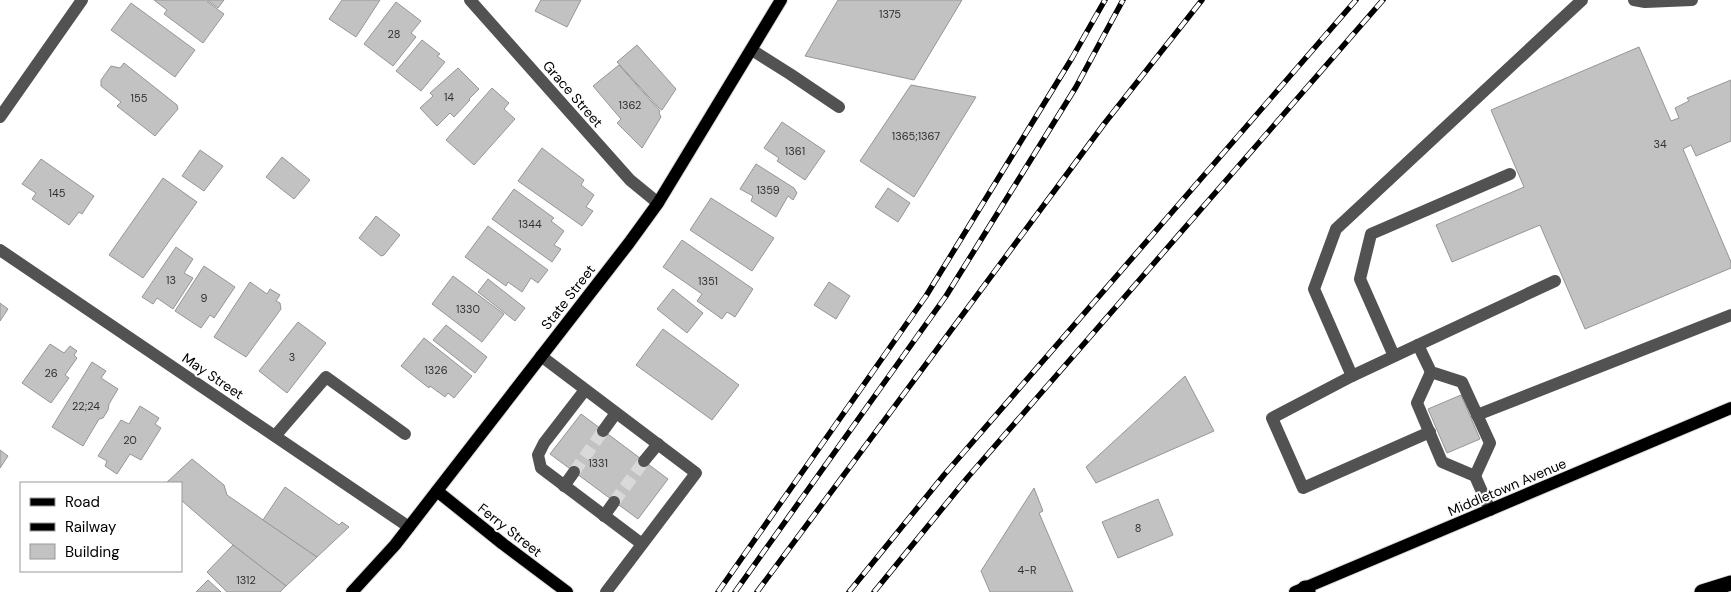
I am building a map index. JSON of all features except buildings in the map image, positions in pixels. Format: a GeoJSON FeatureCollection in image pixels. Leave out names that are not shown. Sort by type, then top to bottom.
{"type":"FeatureCollection","features":[{"type":"Feature","properties":{"kind":"highway"},"geometry":{"type":"LineString","coordinates":[[1702,592],[1731,583]]}},
{"type":"Feature","properties":{"kind":"main road","name":"State Street"},"geometry":{"type":"LineString","coordinates":[[352,592],[409,527],[629,243],[658,203],[782,0]]}},
{"type":"Feature","properties":{"kind":"main road","name":"Middletown Avenue"},"geometry":{"type":"LineString","coordinates":[[1302,591],[1731,408]]}},
{"type":"Feature","properties":{"kind":"main road","name":"Ferry Street"},"geometry":{"type":"LineString","coordinates":[[437,491],[567,592]]}},
{"type":"Feature","properties":{"kind":"street"},"geometry":{"type":"LineString","coordinates":[[0,117],[82,0]]}},
{"type":"Feature","properties":{"kind":"street","name":"Grace Street"},"geometry":{"type":"LineString","coordinates":[[470,0],[630,180],[658,203]]}},
{"type":"Feature","properties":{"kind":"street"},"geometry":{"type":"LineString","coordinates":[[1352,376],[1314,289],[1336,229],[1582,0]]}},
{"type":"Feature","properties":{"kind":"street"},"geometry":{"type":"LineString","coordinates":[[1634,0],[1645,2],[1692,0]]}},
{"type":"Feature","properties":{"kind":"street"},"geometry":{"type":"LineString","coordinates":[[752,50],[838,107]]}},
{"type":"Feature","properties":{"kind":"street"},"geometry":{"type":"LineString","coordinates":[[1394,356],[1360,279],[1371,234],[1510,174]]}},
{"type":"Feature","properties":{"kind":"street","name":"May Street"},"geometry":{"type":"LineString","coordinates":[[0,250],[409,527]]}},
{"type":"Feature","properties":{"kind":"street"},"geometry":{"type":"LineString","coordinates":[[1430,432],[1303,488],[1272,418],[1352,376],[1555,281]]}},
{"type":"Feature","properties":{"kind":"street"},"geometry":{"type":"LineString","coordinates":[[1477,415],[1731,316]]}},
{"type":"Feature","properties":{"kind":"street"},"geometry":{"type":"LineString","coordinates":[[1418,345],[1432,372],[1462,382],[1490,443],[1475,476]]}},
{"type":"Feature","properties":{"kind":"street"},"geometry":{"type":"LineString","coordinates":[[541,356],[696,472],[606,592]]}},
{"type":"Feature","properties":{"kind":"street"},"geometry":{"type":"LineString","coordinates":[[1432,372],[1417,403],[1442,462],[1475,476],[1490,510]]}},
{"type":"Feature","properties":{"kind":"street"},"geometry":{"type":"LineString","coordinates":[[275,436],[326,377],[405,434]]}},
{"type":"Feature","properties":{"kind":"street"},"geometry":{"type":"LineString","coordinates":[[585,390],[544,443],[538,455],[541,468],[642,544]]}},
{"type":"Feature","properties":{"kind":"street"},"geometry":{"type":"LineString","coordinates":[[603,431],[616,413]]}},
{"type":"Feature","properties":{"kind":"street"},"geometry":{"type":"LineString","coordinates":[[644,462],[658,444]]}},
{"type":"Feature","properties":{"kind":"street"},"geometry":{"type":"LineString","coordinates":[[564,486],[574,472]]}},
{"type":"Feature","properties":{"kind":"street"},"geometry":{"type":"LineString","coordinates":[[604,516],[614,502]]}},
{"type":"Feature","properties":{"kind":"tunnel"},"geometry":{"type":"LineString","coordinates":[[574,472],[603,431]]}},
{"type":"Feature","properties":{"kind":"tunnel"},"geometry":{"type":"LineString","coordinates":[[614,502],[644,461]]}},
{"type":"Feature","properties":{"kind":"railway"},"geometry":{"type":"LineString","coordinates":[[718,592],[926,296],[1072,58],[1105,0]]}},
{"type":"Feature","properties":{"kind":"railway"},"geometry":{"type":"LineString","coordinates":[[735,592],[946,296],[1076,87],[1123,0]]}},
{"type":"Feature","properties":{"kind":"railway"},"geometry":{"type":"LineString","coordinates":[[757,592],[1104,124],[1202,0]]}},
{"type":"Feature","properties":{"kind":"railway"},"geometry":{"type":"LineString","coordinates":[[849,592],[944,475],[1356,0]]}},
{"type":"Feature","properties":{"kind":"railway"},"geometry":{"type":"LineString","coordinates":[[874,592],[968,477],[1383,0]]}}]}
